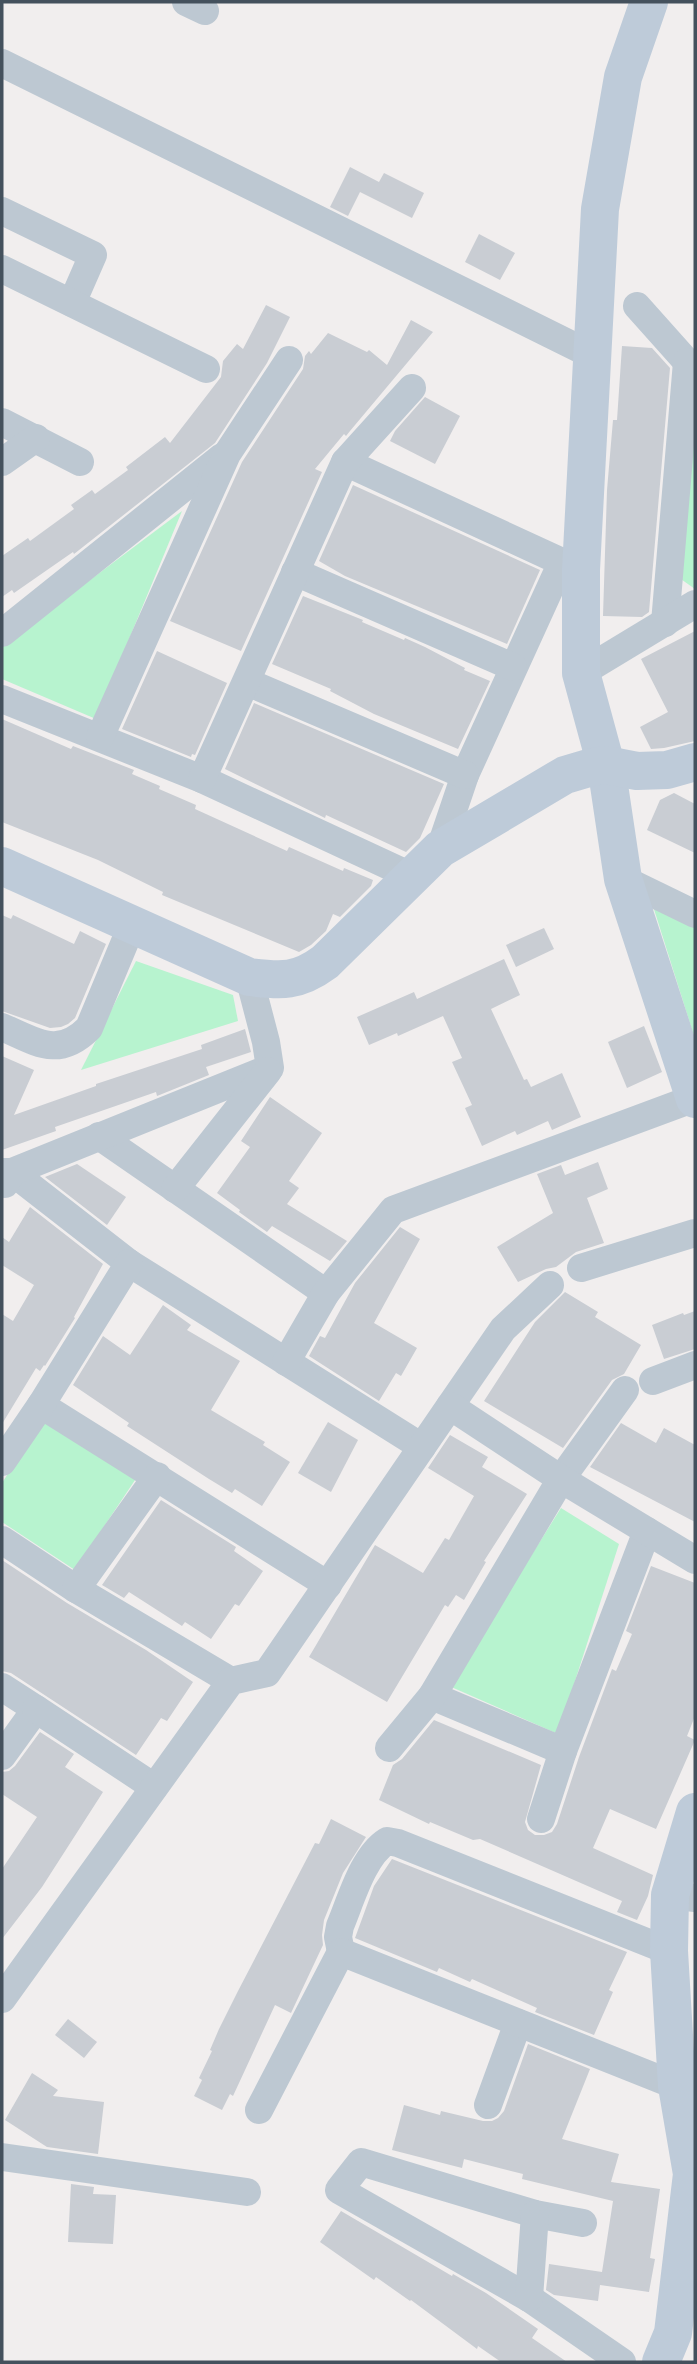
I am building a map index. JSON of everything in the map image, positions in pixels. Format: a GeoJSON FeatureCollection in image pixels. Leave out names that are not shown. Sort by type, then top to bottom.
{"type":"FeatureCollection","features":[{"type":"Feature","properties":{"kind":"street"},"geometry":{"type":"LineString","coordinates":[[286,1362],[326,1293],[393,1210],[695,1098],[623,878],[606,765],[581,673],[572,566],[594,356],[600,209],[623,77],[649,2]]}},
{"type":"Feature","properties":{"kind":"street"},"geometry":{"type":"LineString","coordinates":[[2,63],[594,356]]}},
{"type":"Feature","properties":{"kind":"street"},"geometry":{"type":"LineString","coordinates":[[2,211],[93,255],[72,303]]}},
{"type":"Feature","properties":{"kind":"street"},"geometry":{"type":"LineString","coordinates":[[2,270],[206,369]]}},
{"type":"Feature","properties":{"kind":"street"},"geometry":{"type":"LineString","coordinates":[[637,306],[691,366],[665,623]]}},
{"type":"Feature","properties":{"kind":"street"},"geometry":{"type":"LineString","coordinates":[[100,737],[227,454],[289,360]]}},
{"type":"Feature","properties":{"kind":"street"},"geometry":{"type":"LineString","coordinates":[[202,779],[345,462],[412,388]]}},
{"type":"Feature","properties":{"kind":"street"},"geometry":{"type":"LineString","coordinates":[[2,422],[80,462]]}},
{"type":"Feature","properties":{"kind":"street"},"geometry":{"type":"LineString","coordinates":[[2,461],[36,438]]}},
{"type":"Feature","properties":{"kind":"street"},"geometry":{"type":"LineString","coordinates":[[2,633],[227,454]]}},
{"type":"Feature","properties":{"kind":"street"},"geometry":{"type":"LineString","coordinates":[[345,462],[572,566]]}},
{"type":"Feature","properties":{"kind":"street"},"geometry":{"type":"LineString","coordinates":[[440,849],[465,775],[513,667],[572,566]]}},
{"type":"Feature","properties":{"kind":"street"},"geometry":{"type":"LineString","coordinates":[[295,572],[513,667]]}},
{"type":"Feature","properties":{"kind":"street"},"geometry":{"type":"LineString","coordinates":[[581,673],[695,604]]}},
{"type":"Feature","properties":{"kind":"street"},"geometry":{"type":"LineString","coordinates":[[247,682],[465,775]]}},
{"type":"Feature","properties":{"kind":"street"},"geometry":{"type":"LineString","coordinates":[[2,699],[202,779],[411,876]]}},
{"type":"Feature","properties":{"kind":"street"},"geometry":{"type":"LineString","coordinates":[[2,866],[249,977],[271,980],[307,975],[325,962],[440,849],[565,775],[606,765],[636,771],[686,772]]}},
{"type":"Feature","properties":{"kind":"street"},"geometry":{"type":"LineString","coordinates":[[623,878],[695,914]]}},
{"type":"Feature","properties":{"kind":"street"},"geometry":{"type":"LineString","coordinates":[[2,1027],[40,1043],[58,1047],[71,1044],[80,1037],[89,1028],[132,925]]}},
{"type":"Feature","properties":{"kind":"street"},"geometry":{"type":"LineString","coordinates":[[175,1189],[270,1068],[249,977]]}},
{"type":"Feature","properties":{"kind":"street"},"geometry":{"type":"LineString","coordinates":[[5,1178],[99,1136],[270,1068]]}},
{"type":"Feature","properties":{"kind":"street"},"geometry":{"type":"LineString","coordinates":[[99,1136],[326,1293]]}},
{"type":"Feature","properties":{"kind":"street"},"geometry":{"type":"LineString","coordinates":[[5,1178],[129,1263],[422,1447]]}},
{"type":"Feature","properties":{"kind":"street"},"geometry":{"type":"LineString","coordinates":[[581,1268],[695,1233]]}},
{"type":"Feature","properties":{"kind":"street"},"geometry":{"type":"LineString","coordinates":[[2,1462],[41,1405],[129,1263]]}},
{"type":"Feature","properties":{"kind":"street"},"geometry":{"type":"LineString","coordinates":[[2,1540],[76,1589],[231,1681],[267,1674],[503,1329],[550,1285]]}},
{"type":"Feature","properties":{"kind":"street"},"geometry":{"type":"LineString","coordinates":[[653,1381],[695,1365]]}},
{"type":"Feature","properties":{"kind":"street"},"geometry":{"type":"LineString","coordinates":[[389,1748],[432,1696],[561,1479],[625,1390]]}},
{"type":"Feature","properties":{"kind":"street"},"geometry":{"type":"LineString","coordinates":[[41,1405],[328,1585]]}},
{"type":"Feature","properties":{"kind":"street"},"geometry":{"type":"LineString","coordinates":[[450,1406],[561,1479],[695,1560]]}},
{"type":"Feature","properties":{"kind":"street"},"geometry":{"type":"LineString","coordinates":[[76,1589],[157,1476]]}},
{"type":"Feature","properties":{"kind":"street"},"geometry":{"type":"LineString","coordinates":[[541,1819],[563,1751],[647,1531]]}},
{"type":"Feature","properties":{"kind":"street"},"geometry":{"type":"LineString","coordinates":[[2,1999],[231,1681]]}},
{"type":"Feature","properties":{"kind":"street"},"geometry":{"type":"LineString","coordinates":[[2,1687],[154,1787]]}},
{"type":"Feature","properties":{"kind":"street"},"geometry":{"type":"LineString","coordinates":[[432,1696],[563,1751]]}},
{"type":"Feature","properties":{"kind":"street"},"geometry":{"type":"LineString","coordinates":[[2,1756],[36,1709]]}},
{"type":"Feature","properties":{"kind":"street"},"geometry":{"type":"LineString","coordinates":[[676,2343],[694,2174],[677,2086],[669,1951],[683,1896],[695,1812]]}},
{"type":"Feature","properties":{"kind":"street"},"geometry":{"type":"LineString","coordinates":[[259,2109],[341,1952],[338,1937],[340,1926],[367,1864],[377,1847],[387,1841],[398,1843],[669,1951]]}},
{"type":"Feature","properties":{"kind":"street"},"geometry":{"type":"LineString","coordinates":[[341,1952],[677,2086]]}},
{"type":"Feature","properties":{"kind":"street"},"geometry":{"type":"LineString","coordinates":[[488,2105],[518,2022]]}},
{"type":"Feature","properties":{"kind":"street"},"geometry":{"type":"LineString","coordinates":[[2,2157],[247,2192]]}},
{"type":"Feature","properties":{"kind":"street"},"geometry":{"type":"LineString","coordinates":[[583,2223],[535,2214],[361,2162],[339,2190],[529,2298],[622,2362]]}},
{"type":"Feature","properties":{"kind":"street"},"geometry":{"type":"LineString","coordinates":[[529,2298],[535,2214]]}},
{"type":"Feature","properties":{"kind":"green space"},"geometry":{"type":"Polygon","coordinates":[[[695,392],[695,589],[678,577],[695,392]]]}},
{"type":"Feature","properties":{"kind":"green space"},"geometry":{"type":"Polygon","coordinates":[[[182,511],[96,719],[2,679],[2,646],[182,511]]]}},
{"type":"Feature","properties":{"kind":"green space"},"geometry":{"type":"Polygon","coordinates":[[[653,906],[695,926],[695,1039],[653,906]]]}},
{"type":"Feature","properties":{"kind":"green space"},"geometry":{"type":"Polygon","coordinates":[[[136,961],[233,995],[238,1021],[81,1070],[136,961]]]}},
{"type":"Feature","properties":{"kind":"green space"},"geometry":{"type":"Polygon","coordinates":[[[45,1416],[137,1477],[75,1570],[2,1522],[2,1483],[45,1416]]]}},
{"type":"Feature","properties":{"kind":"green space"},"geometry":{"type":"Polygon","coordinates":[[[561,1508],[619,1544],[558,1734],[449,1686],[561,1508]]]}},
{"type":"Feature","properties":{"kind":"building"},"geometry":{"type":"Polygon","coordinates":[[[350,167],[379,182],[384,173],[424,193],[412,218],[360,192],[348,216],[330,207],[350,167]]]}},
{"type":"Feature","properties":{"kind":"building"},"geometry":{"type":"Polygon","coordinates":[[[479,234],[515,253],[500,280],[465,262],[479,234]]]}},
{"type":"Feature","properties":{"kind":"building"},"geometry":{"type":"Polygon","coordinates":[[[266,305],[290,317],[267,363],[215,443],[74,554],[73,552],[14,593],[12,590],[2,597],[2,556],[28,538],[30,541],[74,509],[71,505],[92,490],[95,494],[128,470],[126,467],[165,437],[170,443],[221,377],[223,361],[237,344],[243,349],[266,305]]]}},
{"type":"Feature","properties":{"kind":"building"},"geometry":{"type":"Polygon","coordinates":[[[411,320],[433,332],[315,469],[322,472],[241,651],[170,621],[242,462],[303,369],[305,356],[309,351],[311,354],[328,333],[367,352],[369,350],[387,365],[411,320]]]}},
{"type":"Feature","properties":{"kind":"building"},"geometry":{"type":"Polygon","coordinates":[[[622,346],[652,348],[670,368],[649,612],[642,617],[603,616],[607,490],[613,420],[617,420],[622,346]]]}},
{"type":"Feature","properties":{"kind":"building"},"geometry":{"type":"Polygon","coordinates":[[[425,397],[460,416],[435,464],[390,441],[395,431],[425,397]]]}},
{"type":"Feature","properties":{"kind":"building"},"geometry":{"type":"Polygon","coordinates":[[[353,485],[540,570],[507,644],[345,576],[319,561],[353,485]]]}},
{"type":"Feature","properties":{"kind":"building"},"geometry":{"type":"Polygon","coordinates":[[[303,596],[425,647],[465,668],[464,670],[490,681],[458,749],[374,714],[330,691],[331,689],[272,664],[303,596]]]}},
{"type":"Feature","properties":{"kind":"building"},"geometry":{"type":"Polygon","coordinates":[[[695,631],[695,741],[651,749],[640,727],[668,712],[641,659],[695,631]]]}},
{"type":"Feature","properties":{"kind":"building"},"geometry":{"type":"Polygon","coordinates":[[[157,651],[227,683],[195,755],[192,754],[191,757],[122,729],[157,651]]]}},
{"type":"Feature","properties":{"kind":"building"},"geometry":{"type":"Polygon","coordinates":[[[254,703],[444,784],[420,838],[406,852],[326,815],[325,818],[225,769],[254,703]]]}},
{"type":"Feature","properties":{"kind":"building"},"geometry":{"type":"Polygon","coordinates":[[[2,719],[71,749],[73,746],[134,770],[132,774],[196,805],[195,809],[287,851],[289,847],[343,871],[344,868],[373,880],[371,886],[340,917],[333,914],[326,931],[299,952],[162,895],[163,892],[98,860],[2,822],[2,719]]]}},
{"type":"Feature","properties":{"kind":"building"},"geometry":{"type":"Polygon","coordinates":[[[674,793],[695,804],[695,853],[647,830],[660,800],[674,793]]]}},
{"type":"Feature","properties":{"kind":"building"},"geometry":{"type":"Polygon","coordinates":[[[2,915],[11,919],[13,915],[74,944],[80,931],[106,944],[75,1018],[68,1024],[50,1028],[2,1011],[2,915]]]}},
{"type":"Feature","properties":{"kind":"building"},"geometry":{"type":"Polygon","coordinates":[[[544,928],[554,949],[516,967],[506,945],[544,928]]]}},
{"type":"Feature","properties":{"kind":"building"},"geometry":{"type":"Polygon","coordinates":[[[504,959],[520,995],[491,1009],[524,1080],[527,1079],[531,1087],[562,1073],[581,1117],[552,1130],[548,1121],[517,1135],[515,1131],[482,1146],[465,1108],[472,1105],[452,1062],[462,1058],[443,1016],[398,1036],[397,1033],[369,1045],[357,1017],[414,992],[417,999],[504,959]]]}},
{"type":"Feature","properties":{"kind":"building"},"geometry":{"type":"Polygon","coordinates":[[[644,1026],[662,1072],[627,1088],[608,1042],[644,1026]]]}},
{"type":"Feature","properties":{"kind":"building"},"geometry":{"type":"Polygon","coordinates":[[[245,1029],[251,1052],[206,1067],[209,1075],[157,1096],[156,1092],[55,1127],[56,1131],[2,1150],[2,1056],[34,1070],[14,1115],[202,1049],[201,1045],[245,1029]]]}},
{"type":"Feature","properties":{"kind":"building"},"geometry":{"type":"Polygon","coordinates":[[[270,1097],[322,1133],[289,1181],[299,1188],[287,1204],[347,1241],[330,1261],[272,1226],[267,1232],[217,1193],[250,1147],[241,1141],[270,1097]]]}},
{"type":"Feature","properties":{"kind":"building"},"geometry":{"type":"Polygon","coordinates":[[[598,1162],[608,1189],[587,1198],[604,1243],[576,1252],[556,1267],[518,1282],[497,1247],[553,1213],[537,1174],[561,1165],[565,1175],[598,1162]]]}},
{"type":"Feature","properties":{"kind":"building"},"geometry":{"type":"Polygon","coordinates":[[[77,1164],[126,1197],[107,1225],[45,1177],[77,1164]]]}},
{"type":"Feature","properties":{"kind":"building"},"geometry":{"type":"Polygon","coordinates":[[[30,1207],[103,1264],[75,1318],[45,1366],[40,1371],[36,1368],[2,1424],[2,1314],[13,1321],[34,1285],[2,1265],[2,1237],[9,1242],[30,1207]]]}},
{"type":"Feature","properties":{"kind":"building"},"geometry":{"type":"Polygon","coordinates":[[[400,1227],[420,1239],[374,1323],[417,1348],[401,1376],[396,1373],[379,1401],[309,1356],[320,1336],[325,1338],[355,1283],[400,1227]]]}},
{"type":"Feature","properties":{"kind":"building"},"geometry":{"type":"Polygon","coordinates":[[[565,1292],[598,1312],[595,1317],[641,1345],[624,1374],[612,1380],[563,1448],[484,1401],[535,1322],[565,1292]]]}},
{"type":"Feature","properties":{"kind":"building"},"geometry":{"type":"Polygon","coordinates":[[[163,1305],[191,1325],[187,1330],[240,1361],[211,1410],[265,1442],[263,1445],[290,1462],[262,1506],[235,1489],[232,1493],[209,1479],[127,1426],[129,1423],[73,1385],[103,1336],[130,1355],[163,1305]]]}},
{"type":"Feature","properties":{"kind":"building"},"geometry":{"type":"Polygon","coordinates":[[[695,1311],[695,1349],[664,1359],[652,1325],[695,1311]]]}},
{"type":"Feature","properties":{"kind":"building"},"geometry":{"type":"Polygon","coordinates":[[[328,1422],[358,1440],[331,1492],[298,1473],[328,1422]]]}},
{"type":"Feature","properties":{"kind":"building"},"geometry":{"type":"Polygon","coordinates":[[[621,1423],[656,1443],[664,1428],[695,1445],[695,1522],[590,1467],[621,1423]]]}},
{"type":"Feature","properties":{"kind":"building"},"geometry":{"type":"Polygon","coordinates":[[[450,1435],[488,1457],[482,1467],[527,1494],[484,1561],[486,1562],[464,1600],[456,1595],[448,1607],[445,1605],[387,1702],[309,1657],[375,1545],[423,1573],[445,1538],[449,1540],[474,1496],[428,1468],[450,1435]]]}},
{"type":"Feature","properties":{"kind":"building"},"geometry":{"type":"Polygon","coordinates":[[[161,1500],[236,1547],[234,1551],[263,1571],[239,1606],[235,1604],[211,1639],[185,1622],[182,1626],[129,1592],[124,1598],[102,1585],[161,1500]]]}},
{"type":"Feature","properties":{"kind":"building"},"geometry":{"type":"Polygon","coordinates":[[[2,1560],[193,1682],[167,1721],[161,1718],[136,1755],[11,1673],[2,1671],[2,1560]]]}},
{"type":"Feature","properties":{"kind":"building"},"geometry":{"type":"Polygon","coordinates":[[[651,1566],[695,1583],[695,1716],[687,1736],[695,1740],[656,1829],[610,1809],[593,1848],[653,1875],[648,1896],[637,1920],[617,1912],[622,1901],[480,1839],[473,1840],[430,1822],[429,1824],[379,1800],[393,1765],[402,1759],[434,1720],[541,1765],[525,1822],[528,1830],[535,1835],[552,1832],[612,1669],[616,1671],[632,1634],[626,1631],[651,1566]]]}},
{"type":"Feature","properties":{"kind":"building"},"geometry":{"type":"Polygon","coordinates":[[[40,1732],[74,1754],[65,1767],[103,1792],[42,1887],[2,1939],[2,1869],[37,1817],[2,1794],[2,1772],[15,1766],[40,1732]]]}},
{"type":"Feature","properties":{"kind":"building"},"geometry":{"type":"Polygon","coordinates":[[[331,1819],[366,1837],[343,1873],[324,1920],[323,1945],[291,2013],[275,2005],[233,2096],[230,2094],[222,2110],[194,2096],[202,2080],[199,2078],[238,1991],[315,1843],[319,1844],[331,1819]]]}},
{"type":"Feature","properties":{"kind":"building"},"geometry":{"type":"Polygon","coordinates":[[[392,1859],[627,1952],[609,1990],[613,1992],[594,2035],[535,2012],[537,2008],[472,1979],[470,1982],[439,1968],[437,1972],[355,1938],[374,1886],[392,1859]]]}},
{"type":"Feature","properties":{"kind":"building"},"geometry":{"type":"Polygon","coordinates":[[[68,2019],[97,2042],[84,2058],[55,2035],[68,2019]]]}},
{"type":"Feature","properties":{"kind":"building"},"geometry":{"type":"Polygon","coordinates":[[[528,2044],[590,2069],[562,2139],[619,2154],[611,2182],[660,2189],[650,2258],[655,2259],[649,2292],[600,2285],[598,2301],[554,2295],[546,2290],[549,2264],[602,2272],[613,2201],[522,2179],[523,2174],[464,2159],[462,2168],[392,2150],[404,2105],[440,2115],[441,2111],[483,2121],[498,2118],[504,2111],[528,2044]]]}},
{"type":"Feature","properties":{"kind":"building"},"geometry":{"type":"Polygon","coordinates":[[[32,2073],[58,2090],[53,2096],[104,2102],[98,2154],[47,2147],[5,2120],[32,2073]]]}},
{"type":"Feature","properties":{"kind":"building"},"geometry":{"type":"Polygon","coordinates":[[[71,2184],[94,2187],[93,2194],[116,2195],[113,2244],[68,2242],[71,2184]]]}},
{"type":"Feature","properties":{"kind":"building"},"geometry":{"type":"Polygon","coordinates":[[[341,2211],[486,2293],[538,2329],[532,2338],[567,2362],[501,2362],[478,2346],[477,2349],[411,2300],[376,2277],[374,2280],[320,2242],[341,2211]]]}}]}
